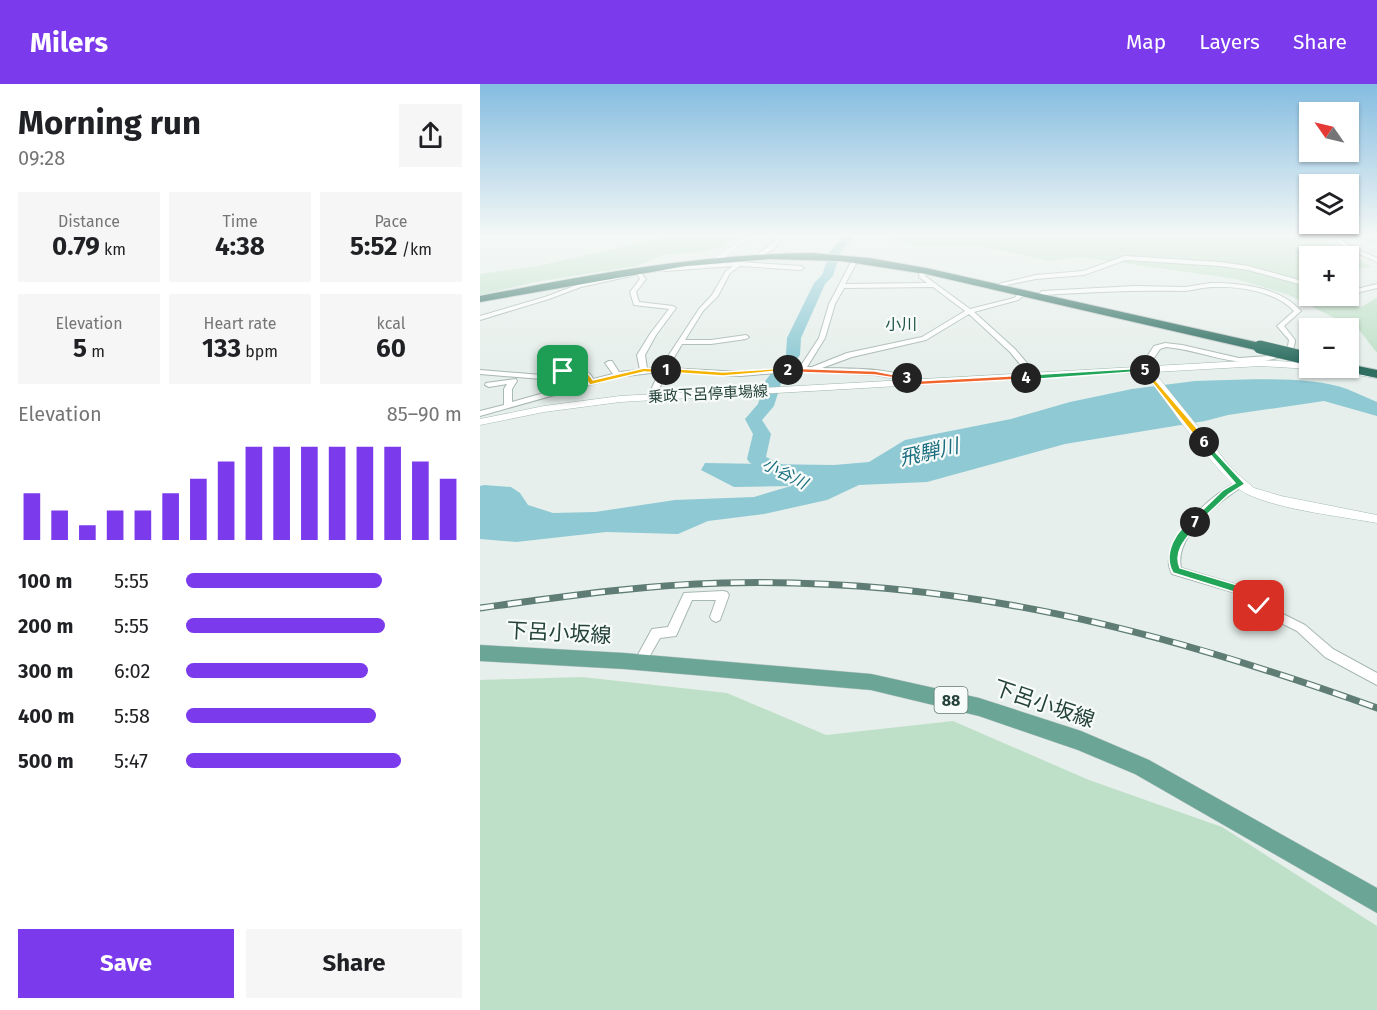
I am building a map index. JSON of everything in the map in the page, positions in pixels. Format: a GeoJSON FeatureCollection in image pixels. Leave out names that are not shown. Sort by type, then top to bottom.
{"type":"FeatureCollection","features":[{"type":"Feature","properties":{"kind":"highway"},"geometry":{"type":"LineString","coordinates":[[480,299],[601,277]]}},
{"type":"Feature","properties":{"kind":"highway"},"geometry":{"type":"LineString","coordinates":[[949,277],[1299,356]]}},
{"type":"Feature","properties":{"kind":"highway"},"geometry":{"type":"LineString","coordinates":[[1359,371],[1377,375]]}},
{"type":"Feature","properties":{"kind":"main road"},"geometry":{"type":"LineString","coordinates":[[1261,363],[1299,359]]}},
{"type":"Feature","properties":{"kind":"main road","name":"乗政下呂停車場線"},"geometry":{"type":"LineString","coordinates":[[480,422],[569,405],[652,397],[1035,377],[1150,374],[1261,363]]}},
{"type":"Feature","properties":{"kind":"main road"},"geometry":{"type":"LineString","coordinates":[[1261,363],[1299,365]]}},
{"type":"Feature","properties":{"kind":"main road"},"geometry":{"type":"LineString","coordinates":[[1359,364],[1377,368]]}},
{"type":"Feature","properties":{"kind":"main road"},"geometry":{"type":"LineString","coordinates":[[1359,372],[1377,375]]}},
{"type":"Feature","properties":{"kind":"main road"},"geometry":{"type":"LineString","coordinates":[[1150,374],[1240,484],[1257,493],[1280,500],[1377,519]]}},
{"type":"Feature","properties":{"kind":"main road","name":"下呂小坂線"},"geometry":{"type":"LineString","coordinates":[[480,653],[640,662],[871,682],[979,707],[1081,741],[1142,767],[1377,901]]}},
{"type":"Feature","properties":{"kind":"street"},"geometry":{"type":"LineString","coordinates":[[480,318],[548,298],[579,286],[624,277]]}},
{"type":"Feature","properties":{"kind":"street"},"geometry":{"type":"LineString","coordinates":[[642,277],[643,279],[633,292],[636,304],[674,308],[653,334],[641,355],[644,370]]}},
{"type":"Feature","properties":{"kind":"street"},"geometry":{"type":"LineString","coordinates":[[652,397],[663,370],[701,310],[715,296],[725,277]]}},
{"type":"Feature","properties":{"kind":"street"},"geometry":{"type":"LineString","coordinates":[[800,369],[822,338],[832,304],[846,277]]}},
{"type":"Feature","properties":{"kind":"street"},"geometry":{"type":"LineString","coordinates":[[922,277],[953,298],[1002,341],[1035,377]]}},
{"type":"Feature","properties":{"kind":"street"},"geometry":{"type":"LineString","coordinates":[[994,288],[1035,277]]}},
{"type":"Feature","properties":{"kind":"street"},"geometry":{"type":"LineString","coordinates":[[1282,277],[1299,282]]}},
{"type":"Feature","properties":{"kind":"street"},"geometry":{"type":"LineString","coordinates":[[1037,298],[1042,293],[1135,288],[1185,289],[1223,284],[1269,293],[1292,304],[1298,311],[1280,326],[1291,339],[1292,345],[1288,352],[1276,357],[1238,361],[1165,345],[1156,348],[1146,364],[1150,374]]}},
{"type":"Feature","properties":{"kind":"street"},"geometry":{"type":"LineString","coordinates":[[841,286],[934,285]]}},
{"type":"Feature","properties":{"kind":"street"},"geometry":{"type":"LineString","coordinates":[[1359,290],[1377,286]]}},
{"type":"Feature","properties":{"kind":"street"},"geometry":{"type":"LineString","coordinates":[[812,370],[850,355],[924,339],[968,313],[996,302],[1016,299],[1022,294]]}},
{"type":"Feature","properties":{"kind":"street"},"geometry":{"type":"LineString","coordinates":[[682,342],[711,342],[746,337]]}},
{"type":"Feature","properties":{"kind":"street"},"geometry":{"type":"LineString","coordinates":[[609,363],[617,375]]}},
{"type":"Feature","properties":{"kind":"street"},"geometry":{"type":"LineString","coordinates":[[480,414],[617,375],[644,370],[723,374],[800,369],[875,373],[906,378],[914,383]]}},
{"type":"Feature","properties":{"kind":"street"},"geometry":{"type":"LineString","coordinates":[[480,372],[542,377],[561,373],[585,373],[590,383]]}},
{"type":"Feature","properties":{"kind":"street"},"geometry":{"type":"LineString","coordinates":[[489,385],[513,381],[508,389],[508,407]]}},
{"type":"Feature","properties":{"kind":"street"},"geometry":{"type":"LineString","coordinates":[[1240,484],[1226,492],[1182,536],[1175,549],[1173,564],[1176,571],[1240,590],[1267,611],[1301,628],[1329,653],[1377,679]]}},
{"type":"Feature","properties":{"kind":"street"},"geometry":{"type":"LineString","coordinates":[[640,662],[656,633],[672,632],[688,596],[723,595],[716,617]]}},
{"type":"Feature","properties":{"kind":"green space"},"geometry":{"type":"Polygon","coordinates":[[[480,277],[565,277],[535,282],[480,295],[480,277]]]}},
{"type":"Feature","properties":{"kind":"green space"},"geometry":{"type":"Polygon","coordinates":[[[1223,277],[1299,277],[1299,300],[1289,295],[1223,277]]]}},
{"type":"Feature","properties":{"kind":"green space"},"geometry":{"type":"Polygon","coordinates":[[[1377,298],[1377,353],[1359,330],[1359,318],[1334,318],[1311,306],[1361,307],[1377,298]]]}},
{"type":"Feature","properties":{"kind":"green space"},"geometry":{"type":"Polygon","coordinates":[[[582,677],[727,693],[826,735],[953,721],[1089,780],[1222,827],[1377,926],[1377,1010],[480,1010],[480,680],[582,677]]]}},
{"type":"Feature","properties":{"kind":"water","name":"飛騨川"},"geometry":{"type":"Polygon","coordinates":[[[1272,379],[1331,385],[1377,402],[1377,416],[1324,401],[1228,415],[1205,421],[1065,444],[927,482],[859,485],[827,500],[764,514],[708,521],[678,534],[606,532],[516,542],[480,539],[480,486],[484,485],[511,487],[520,493],[528,505],[553,513],[595,512],[675,500],[754,497],[791,486],[734,487],[701,470],[705,463],[834,465],[869,462],[905,440],[1011,419],[1070,402],[1132,389],[1195,381],[1272,379]]]}},
{"type":"Feature","properties":{"kind":"waterway","name":"小谷川"},"geometry":{"type":"LineString","coordinates":[[789,475],[756,459],[762,434],[753,419],[766,406],[774,380],[793,355],[794,338],[820,283],[826,277]]}},
{"type":"Feature","properties":{"kind":"railway"},"geometry":{"type":"LineString","coordinates":[[480,608],[601,592],[692,584],[809,583],[893,589],[975,599],[1135,632],[1215,654],[1377,708]]}},
{"type":"Feature","properties":{"kind":"district","name":"小川"},"geometry":{"type":"Point","coordinates":[901,324]}},
{"type":"Feature","properties":{"kind":"route"},"geometry":{"type":"LineString","coordinates":[[563,371],[585,373],[590,383],[617,375],[664,369],[723,374],[798,369],[875,373],[906,378],[914,383],[1147,370],[1240,484],[1226,492],[1182,536],[1175,549],[1173,564],[1176,571],[1240,590],[1259,606]]}}]}
